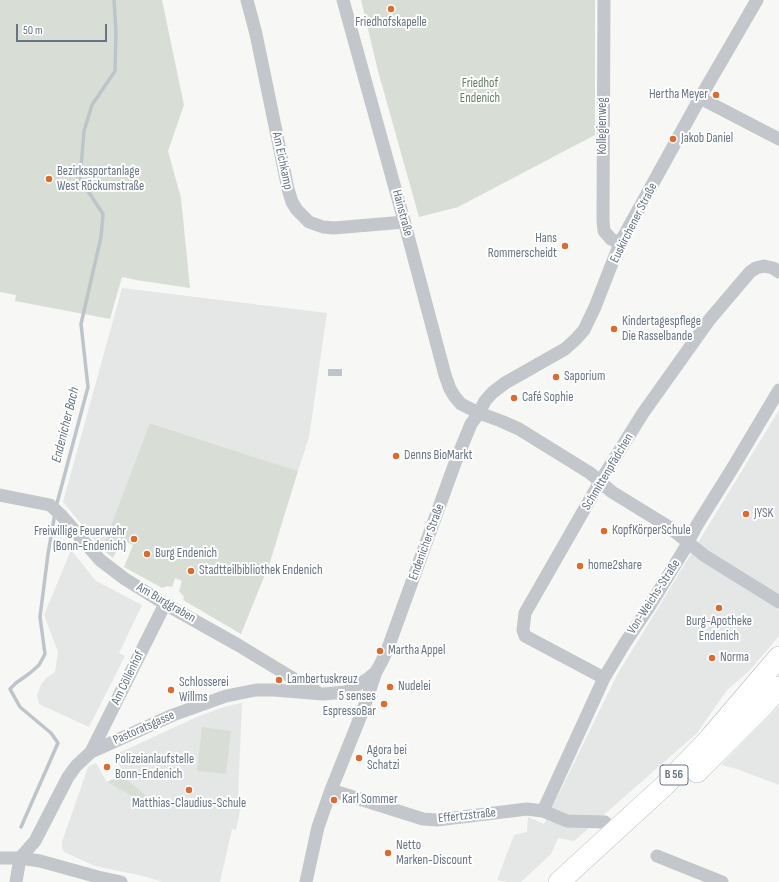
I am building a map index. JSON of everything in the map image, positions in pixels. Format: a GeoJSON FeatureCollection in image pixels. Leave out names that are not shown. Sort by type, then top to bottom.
{"type":"FeatureCollection","features":[{"type":"Feature","properties":{"kind":"main road","name":"B 56"},"geometry":{"type":"LineString","coordinates":[[559,882],[664,786],[710,738],[779,657]]}},
{"type":"Feature","properties":{"kind":"main road","name":"B 56"},"geometry":{"type":"LineString","coordinates":[[580,882],[646,822],[764,705],[779,687]]}},
{"type":"Feature","properties":{"kind":"street","name":"Am Eichkamp"},"geometry":{"type":"LineString","coordinates":[[247,0],[256,34],[288,188],[292,202],[297,210],[309,222],[323,227],[334,228],[404,222]]}},
{"type":"Feature","properties":{"kind":"street","name":"Hainstraße"},"geometry":{"type":"LineString","coordinates":[[343,0],[450,389],[461,404],[519,429],[590,473],[612,492],[669,528],[705,556],[779,602]]}},
{"type":"Feature","properties":{"kind":"street","name":"Kollegienweg"},"geometry":{"type":"LineString","coordinates":[[604,0],[603,220],[604,231],[611,239],[620,243]]}},
{"type":"Feature","properties":{"kind":"street","name":"Euskirchener Straße"},"geometry":{"type":"LineString","coordinates":[[479,413],[485,401],[492,393],[505,383],[565,349],[576,339],[590,320],[620,243],[700,98],[757,0]]}},
{"type":"Feature","properties":{"kind":"street"},"geometry":{"type":"LineString","coordinates":[[700,98],[779,139]]}},
{"type":"Feature","properties":{"kind":"street","name":"Schmittenpfädchen"},"geometry":{"type":"LineString","coordinates":[[604,678],[525,636],[523,630],[525,613],[600,482],[643,413],[710,319],[750,272],[756,268],[764,266],[773,268],[779,272]]}},
{"type":"Feature","properties":{"kind":"street","name":"Von-Weichs-Straße"},"geometry":{"type":"LineString","coordinates":[[543,811],[604,678],[688,543],[697,525],[779,390]]}},
{"type":"Feature","properties":{"kind":"street","name":"Endenicher Straße"},"geometry":{"type":"LineString","coordinates":[[306,882],[318,827],[331,790],[363,710],[376,672],[390,642],[460,452],[472,424],[479,413]]}},
{"type":"Feature","properties":{"kind":"street","name":"Am Burggraben"},"geometry":{"type":"LineString","coordinates":[[0,496],[50,505],[61,514],[100,560],[125,579],[165,604],[238,645],[304,686],[323,694],[346,692]]}},
{"type":"Feature","properties":{"kind":"street","name":"Am Cöllenhof"},"geometry":{"type":"LineString","coordinates":[[91,752],[165,604]]}},
{"type":"Feature","properties":{"kind":"street","name":"Endenicher Straße"},"geometry":{"type":"LineString","coordinates":[[346,692],[376,672]]}},
{"type":"Feature","properties":{"kind":"street","name":"Pastoratsgasse"},"geometry":{"type":"LineString","coordinates":[[20,858],[35,841],[68,777],[76,766],[91,752],[173,714],[233,694],[256,690],[274,690],[323,694]]}},
{"type":"Feature","properties":{"kind":"street"},"geometry":{"type":"LineString","coordinates":[[346,692],[358,702],[363,710]]}},
{"type":"Feature","properties":{"kind":"street","name":"Effertzstraße"},"geometry":{"type":"LineString","coordinates":[[331,790],[423,819],[437,820],[527,809],[543,811],[567,821],[605,822]]}},
{"type":"Feature","properties":{"kind":"street"},"geometry":{"type":"LineString","coordinates":[[657,856],[722,882]]}},
{"type":"Feature","properties":{"kind":"street"},"geometry":{"type":"LineString","coordinates":[[0,858],[20,858],[40,861],[121,882]]}},
{"type":"Feature","properties":{"kind":"street"},"geometry":{"type":"LineString","coordinates":[[16,882],[20,858]]}},
{"type":"Feature","properties":{"kind":"shaded area"},"geometry":{"type":"Polygon","coordinates":[[[122,288],[327,313],[309,437],[298,471],[151,423],[102,549],[63,502],[122,288]]]}},
{"type":"Feature","properties":{"kind":"shaded area"},"geometry":{"type":"Polygon","coordinates":[[[328,369],[342,369],[342,376],[328,376],[328,369]]]}},
{"type":"Feature","properties":{"kind":"shaded area"},"geometry":{"type":"Polygon","coordinates":[[[779,410],[779,636],[750,670],[727,690],[697,733],[574,841],[558,838],[551,854],[521,882],[497,880],[514,835],[527,832],[528,817],[544,824],[617,675],[779,410]]]}},
{"type":"Feature","properties":{"kind":"shaded area"},"geometry":{"type":"Polygon","coordinates":[[[71,550],[96,581],[142,605],[119,653],[125,656],[89,727],[39,704],[37,695],[46,678],[55,672],[58,652],[44,615],[71,550]]]}},
{"type":"Feature","properties":{"kind":"shaded area","name":"Matthias-Claudius-Schule"},"geometry":{"type":"Polygon","coordinates":[[[242,703],[238,799],[242,801],[236,830],[232,829],[220,882],[163,882],[143,876],[95,866],[64,852],[62,842],[88,767],[96,763],[107,782],[148,798],[129,781],[114,755],[197,717],[224,707],[242,703]]]}},
{"type":"Feature","properties":{"kind":"shaded area"},"geometry":{"type":"Polygon","coordinates":[[[779,706],[779,785],[737,769],[721,765],[779,706]]]}},
{"type":"Feature","properties":{"kind":"green space"},"geometry":{"type":"Polygon","coordinates":[[[0,0],[162,0],[184,105],[168,151],[181,198],[190,288],[122,277],[110,319],[15,301],[16,295],[0,292],[0,0]]]}},
{"type":"Feature","properties":{"kind":"green space","name":"Friedhof Endenich"},"geometry":{"type":"Polygon","coordinates":[[[361,0],[595,0],[595,135],[458,207],[419,217],[378,71],[361,0]]]}},
{"type":"Feature","properties":{"kind":"green space"},"geometry":{"type":"Polygon","coordinates":[[[150,423],[298,471],[270,562],[241,634],[183,600],[184,597],[179,591],[182,581],[175,578],[172,587],[168,586],[162,588],[124,567],[133,545],[122,540],[113,558],[102,549],[150,423]]]}},
{"type":"Feature","properties":{"kind":"green space"},"geometry":{"type":"Polygon","coordinates":[[[202,727],[231,731],[226,774],[197,771],[202,727]]]}},
{"type":"Feature","properties":{"kind":"green space"},"geometry":{"type":"Polygon","coordinates":[[[124,774],[129,781],[149,798],[145,803],[107,782],[124,774]]]}},
{"type":"Feature","properties":{"kind":"waterway","name":"Endenicher Bach"},"geometry":{"type":"LineString","coordinates":[[56,507],[88,387],[81,324],[101,237],[103,214],[80,179],[84,131],[92,105],[115,71],[116,33],[114,0]]}},
{"type":"Feature","properties":{"kind":"waterway","name":"Endenicher Bach"},"geometry":{"type":"LineString","coordinates":[[21,827],[58,743],[51,733],[20,707],[10,689],[39,665],[45,654],[40,617],[55,513]]}},
{"type":"Feature","properties":{"kind":"place","name":"Friedhofskapelle"},"geometry":{"type":"Point","coordinates":[391,9]}},
{"type":"Feature","properties":{"kind":"place","name":"Hertha Meyer"},"geometry":{"type":"Point","coordinates":[716,95]}},
{"type":"Feature","properties":{"kind":"place","name":"Jakob Daniel"},"geometry":{"type":"Point","coordinates":[673,139]}},
{"type":"Feature","properties":{"kind":"place","name":"Bezirkssportanlage West Röckumstraße"},"geometry":{"type":"Point","coordinates":[49,179]}},
{"type":"Feature","properties":{"kind":"place","name":"Hans Rommerscheidt"},"geometry":{"type":"Point","coordinates":[565,246]}},
{"type":"Feature","properties":{"kind":"place","name":"Kindertagespflege Die Rasselbande"},"geometry":{"type":"Point","coordinates":[614,329]}},
{"type":"Feature","properties":{"kind":"place","name":"Saporium"},"geometry":{"type":"Point","coordinates":[556,377]}},
{"type":"Feature","properties":{"kind":"place","name":"Café Sophie"},"geometry":{"type":"Point","coordinates":[514,398]}},
{"type":"Feature","properties":{"kind":"place","name":"Denns BioMarkt"},"geometry":{"type":"Point","coordinates":[396,456]}},
{"type":"Feature","properties":{"kind":"place","name":"JYSK"},"geometry":{"type":"Point","coordinates":[746,514]}},
{"type":"Feature","properties":{"kind":"place","name":"KopfKörperSchule"},"geometry":{"type":"Point","coordinates":[604,531]}},
{"type":"Feature","properties":{"kind":"place","name":"Freiwillige Feuerwehr (Bonn-Endenich)"},"geometry":{"type":"Point","coordinates":[134,539]}},
{"type":"Feature","properties":{"kind":"place","name":"Burg Endenich"},"geometry":{"type":"Point","coordinates":[147,554]}},
{"type":"Feature","properties":{"kind":"place","name":"home2share"},"geometry":{"type":"Point","coordinates":[580,566]}},
{"type":"Feature","properties":{"kind":"place","name":"Stadtteilbibliothek Endenich"},"geometry":{"type":"Point","coordinates":[191,571]}},
{"type":"Feature","properties":{"kind":"place","name":"Burg-Apotheke Endenich"},"geometry":{"type":"Point","coordinates":[719,608]}},
{"type":"Feature","properties":{"kind":"place","name":"Martha Appel"},"geometry":{"type":"Point","coordinates":[380,651]}},
{"type":"Feature","properties":{"kind":"place","name":"Norma"},"geometry":{"type":"Point","coordinates":[712,658]}},
{"type":"Feature","properties":{"kind":"place","name":"Lambertuskreuz"},"geometry":{"type":"Point","coordinates":[279,680]}},
{"type":"Feature","properties":{"kind":"place","name":"Nudelei"},"geometry":{"type":"Point","coordinates":[390,687]}},
{"type":"Feature","properties":{"kind":"place","name":"Schlosserei Willms"},"geometry":{"type":"Point","coordinates":[171,690]}},
{"type":"Feature","properties":{"kind":"place","name":"5 senses EspressoBar"},"geometry":{"type":"Point","coordinates":[384,704]}},
{"type":"Feature","properties":{"kind":"place","name":"Agora bei Schatzi"},"geometry":{"type":"Point","coordinates":[359,758]}},
{"type":"Feature","properties":{"kind":"place","name":"Polizeianlaufstelle Bonn-Endenich"},"geometry":{"type":"Point","coordinates":[107,767]}},
{"type":"Feature","properties":{"kind":"place","name":"Matthias-Claudius-Schule"},"geometry":{"type":"Point","coordinates":[189,790]}},
{"type":"Feature","properties":{"kind":"place","name":"Karl Sommer"},"geometry":{"type":"Point","coordinates":[334,800]}},
{"type":"Feature","properties":{"kind":"place","name":"Netto Marken-Discount"},"geometry":{"type":"Point","coordinates":[388,853]}}]}
